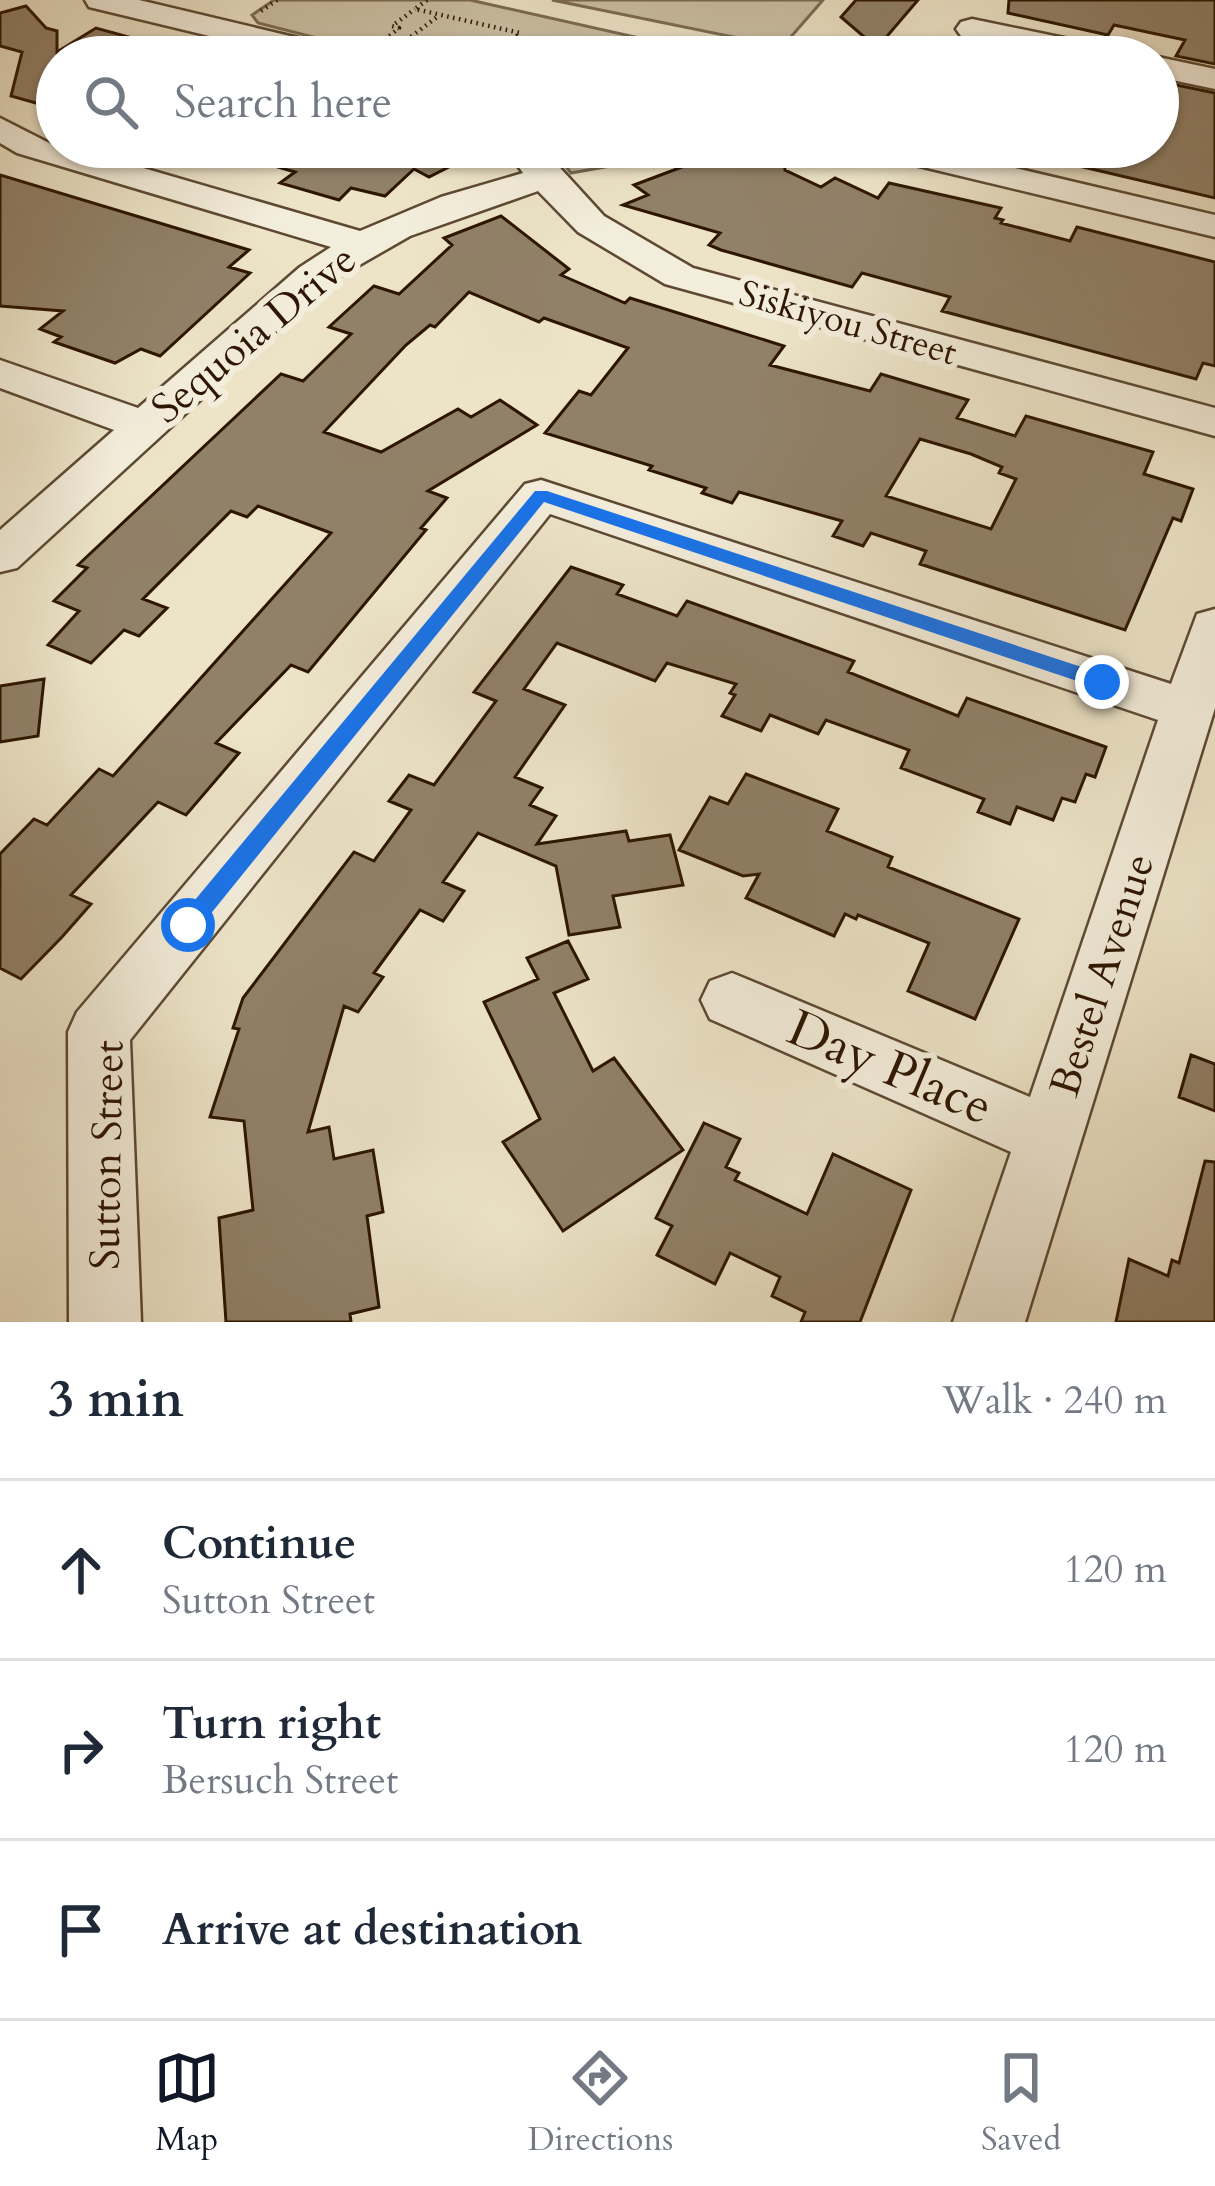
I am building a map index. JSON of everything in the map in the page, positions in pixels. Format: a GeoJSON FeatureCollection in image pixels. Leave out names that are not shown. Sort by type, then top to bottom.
{"type":"FeatureCollection","features":[{"type":"Feature","properties":{"kind":"street"},"geometry":{"type":"LineString","coordinates":[[100,0],[252,36]]}},
{"type":"Feature","properties":{"kind":"street"},"geometry":{"type":"LineString","coordinates":[[212,26],[250,0]]}},
{"type":"Feature","properties":{"kind":"street"},"geometry":{"type":"LineString","coordinates":[[972,28],[1010,36]]}},
{"type":"Feature","properties":{"kind":"street"},"geometry":{"type":"LineString","coordinates":[[1179,72],[1215,80]]}},
{"type":"Feature","properties":{"kind":"street"},"geometry":{"type":"LineString","coordinates":[[0,128],[36,148]]}},
{"type":"Feature","properties":{"kind":"street"},"geometry":{"type":"LineString","coordinates":[[104,168],[358,243]]}},
{"type":"Feature","properties":{"kind":"street","name":"Sequoia Drive"},"geometry":{"type":"LineString","coordinates":[[0,556],[314,275],[358,243],[523,168]]}},
{"type":"Feature","properties":{"kind":"street","name":"Siskiyou Street"},"geometry":{"type":"LineString","coordinates":[[539,168],[591,224],[679,276],[1215,422]]}},
{"type":"Feature","properties":{"kind":"street"},"geometry":{"type":"LineString","coordinates":[[970,168],[1215,226]]}},
{"type":"Feature","properties":{"kind":"street"},"geometry":{"type":"LineString","coordinates":[[0,373],[145,427]]}},
{"type":"Feature","properties":{"kind":"street","name":"Sutton Street"},"geometry":{"type":"LineString","coordinates":[[105,1322],[100,1032],[541,495],[1188,710]]}},
{"type":"Feature","properties":{"kind":"street","name":"Bestel Avenue"},"geometry":{"type":"LineString","coordinates":[[989,1322],[1215,627]]}},
{"type":"Feature","properties":{"kind":"street","name":"Day Place"},"geometry":{"type":"LineString","coordinates":[[732,1000],[1049,1137]]}},
{"type":"Feature","properties":{"kind":"path"},"geometry":{"type":"LineString","coordinates":[[389,36],[399,28],[392,26],[427,0]]}},
{"type":"Feature","properties":{"kind":"path"},"geometry":{"type":"LineString","coordinates":[[415,9],[518,36]]}},
{"type":"Feature","properties":{"kind":"path"},"geometry":{"type":"LineString","coordinates":[[412,36],[439,15]]}},
{"type":"Feature","properties":{"kind":"shaded area"},"geometry":{"type":"Polygon","coordinates":[[[274,0],[470,0],[630,36],[309,36],[258,23],[252,15],[274,0]]]}},
{"type":"Feature","properties":{"kind":"shaded area"},"geometry":{"type":"Polygon","coordinates":[[[552,0],[823,0],[792,36],[728,36],[552,0]]]}},
{"type":"Feature","properties":{"kind":"building"},"geometry":{"type":"Polygon","coordinates":[[[856,0],[918,0],[887,36],[863,36],[841,17],[856,0]]]}},
{"type":"Feature","properties":{"kind":"building"},"geometry":{"type":"Polygon","coordinates":[[[1009,0],[1215,0],[1215,64],[1179,57],[1185,40],[1179,36],[1114,25],[1108,35],[1008,13],[1009,0]]]}},
{"type":"Feature","properties":{"kind":"building"},"geometry":{"type":"Polygon","coordinates":[[[26,6],[46,28],[57,31],[57,36],[36,36],[36,103],[11,96],[22,52],[0,46],[0,13],[26,6]]]}},
{"type":"Feature","properties":{"kind":"building"},"geometry":{"type":"Polygon","coordinates":[[[96,28],[125,36],[83,36],[96,28]]]}},
{"type":"Feature","properties":{"kind":"building"},"geometry":{"type":"Polygon","coordinates":[[[1179,86],[1215,93],[1215,198],[1088,168],[1179,168],[1179,86]]]}},
{"type":"Feature","properties":{"kind":"building"},"geometry":{"type":"Polygon","coordinates":[[[281,168],[447,168],[429,177],[414,169],[385,196],[351,188],[339,200],[280,183],[295,172],[281,168]]]}},
{"type":"Feature","properties":{"kind":"building"},"geometry":{"type":"Polygon","coordinates":[[[679,168],[785,168],[821,187],[835,178],[878,198],[889,183],[1001,208],[995,218],[1001,223],[1070,241],[1077,227],[1215,262],[1215,366],[1203,363],[1196,379],[942,311],[950,297],[862,273],[852,287],[721,250],[709,245],[720,233],[623,205],[648,195],[634,185],[679,168]]]}},
{"type":"Feature","properties":{"kind":"building"},"geometry":{"type":"Polygon","coordinates":[[[0,175],[249,250],[229,267],[250,273],[160,356],[141,349],[115,363],[54,342],[61,337],[40,329],[63,311],[0,306],[0,175]]]}},
{"type":"Feature","properties":{"kind":"building"},"geometry":{"type":"Polygon","coordinates":[[[501,216],[569,269],[561,275],[625,303],[630,298],[784,346],[770,365],[870,391],[881,374],[968,400],[957,418],[1015,436],[1026,416],[1153,452],[1144,474],[1193,489],[1181,521],[1173,518],[1125,630],[920,564],[926,551],[871,533],[863,546],[833,536],[842,521],[739,492],[732,503],[702,493],[706,488],[649,470],[652,466],[545,433],[579,391],[591,395],[628,348],[544,318],[539,322],[469,292],[435,327],[430,325],[406,345],[324,432],[381,452],[458,409],[471,417],[500,400],[537,425],[428,491],[447,498],[421,528],[426,530],[308,672],[291,665],[216,743],[239,753],[186,815],[158,802],[71,895],[91,904],[62,937],[21,979],[0,968],[0,854],[34,819],[47,825],[99,769],[113,776],[331,533],[258,506],[247,517],[231,511],[143,599],[167,608],[139,636],[124,630],[91,663],[48,645],[79,611],[54,601],[87,568],[78,565],[281,374],[303,381],[351,334],[329,327],[374,286],[399,294],[452,245],[444,238],[501,216]],[[920,439],[886,496],[991,529],[1016,479],[999,473],[1002,467],[920,439]]]}},
{"type":"Feature","properties":{"kind":"building"},"geometry":{"type":"Polygon","coordinates":[[[571,567],[623,585],[617,594],[677,616],[687,601],[854,661],[848,672],[958,716],[967,698],[1106,747],[1095,777],[1086,774],[1075,802],[1062,798],[1053,820],[1017,807],[1010,824],[978,812],[984,799],[901,768],[909,750],[826,720],[818,734],[770,715],[761,731],[722,716],[736,684],[667,663],[655,681],[557,643],[524,689],[565,705],[515,777],[542,788],[530,805],[556,816],[537,844],[626,831],[629,841],[670,835],[683,885],[613,896],[620,927],[569,935],[556,866],[478,833],[443,882],[464,891],[443,921],[420,910],[374,973],[383,977],[358,1012],[344,1006],[308,1132],[329,1127],[334,1159],[373,1150],[383,1212],[367,1216],[379,1307],[350,1314],[351,1322],[226,1322],[219,1218],[253,1210],[244,1121],[210,1117],[239,1029],[233,1028],[243,998],[354,852],[374,861],[411,810],[389,801],[409,775],[434,785],[496,701],[474,692],[571,567]]]}},
{"type":"Feature","properties":{"kind":"building"},"geometry":{"type":"Polygon","coordinates":[[[44,679],[38,736],[0,742],[0,686],[44,679]]]}},
{"type":"Feature","properties":{"kind":"building"},"geometry":{"type":"Polygon","coordinates":[[[746,774],[838,809],[827,831],[892,857],[888,867],[1019,919],[975,1019],[908,991],[929,943],[845,914],[834,936],[746,898],[759,874],[743,876],[679,850],[710,797],[728,804],[746,774]]]}},
{"type":"Feature","properties":{"kind":"building"},"geometry":{"type":"Polygon","coordinates":[[[568,941],[588,979],[554,993],[593,1071],[614,1058],[683,1150],[563,1231],[503,1142],[540,1119],[484,1002],[538,979],[527,958],[568,941]]]}},
{"type":"Feature","properties":{"kind":"building"},"geometry":{"type":"Polygon","coordinates":[[[1191,1055],[1215,1064],[1215,1111],[1179,1097],[1191,1055]]]}},
{"type":"Feature","properties":{"kind":"building"},"geometry":{"type":"Polygon","coordinates":[[[704,1123],[740,1139],[726,1167],[739,1173],[735,1180],[807,1214],[833,1154],[911,1190],[860,1322],[801,1322],[805,1312],[772,1296],[780,1277],[730,1253],[715,1284],[657,1255],[672,1226],[656,1218],[704,1123]]]}},
{"type":"Feature","properties":{"kind":"building"},"geometry":{"type":"Polygon","coordinates":[[[1205,1161],[1215,1162],[1215,1322],[1116,1322],[1129,1259],[1168,1276],[1172,1260],[1179,1263],[1205,1161]]]}},
{"type":"Feature","properties":{"kind":"route"},"geometry":{"type":"LineString","coordinates":[[188,925],[541,495],[1102,682]]}}]}
